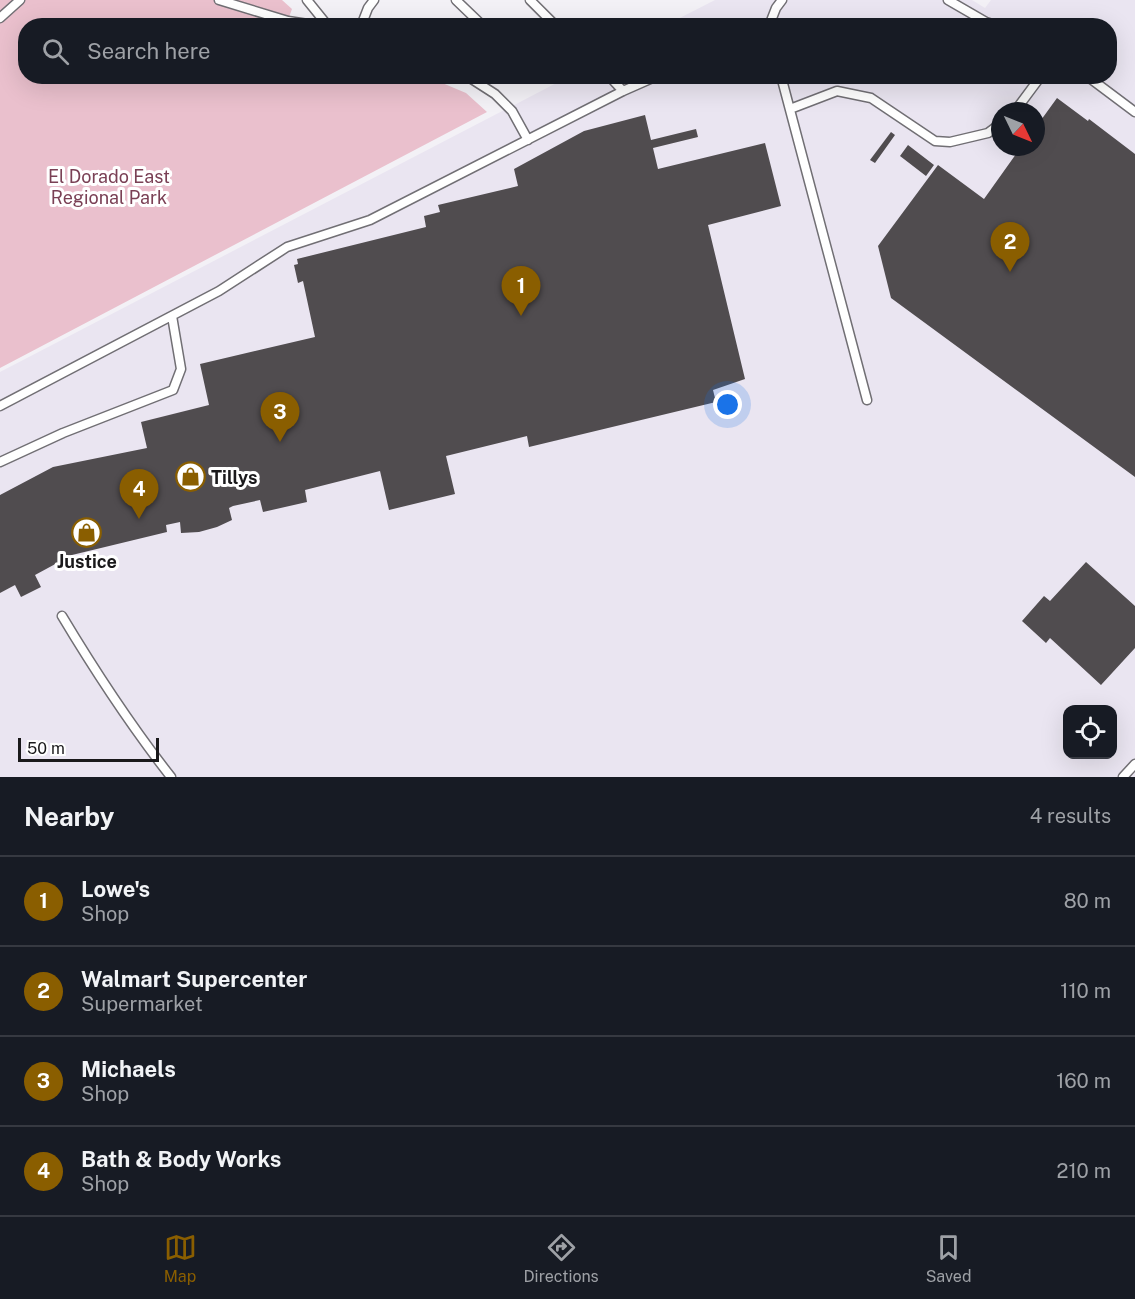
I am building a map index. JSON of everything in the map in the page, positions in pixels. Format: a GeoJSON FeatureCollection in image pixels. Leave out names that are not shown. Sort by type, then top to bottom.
{"type":"FeatureCollection","features":[{"type":"Feature","properties":{"kind":"lane"},"geometry":{"type":"LineString","coordinates":[[0,18],[20,0]]}},
{"type":"Feature","properties":{"kind":"lane"},"geometry":{"type":"LineString","coordinates":[[219,0],[278,18]]}},
{"type":"Feature","properties":{"kind":"lane"},"geometry":{"type":"LineString","coordinates":[[307,0],[322,18]]}},
{"type":"Feature","properties":{"kind":"lane"},"geometry":{"type":"LineString","coordinates":[[365,18],[374,0]]}},
{"type":"Feature","properties":{"kind":"lane"},"geometry":{"type":"LineString","coordinates":[[456,0],[475,18]]}},
{"type":"Feature","properties":{"kind":"lane"},"geometry":{"type":"LineString","coordinates":[[530,0],[548,18]]}},
{"type":"Feature","properties":{"kind":"lane"},"geometry":{"type":"LineString","coordinates":[[773,18],[782,0]]}},
{"type":"Feature","properties":{"kind":"lane"},"geometry":{"type":"LineString","coordinates":[[948,0],[979,18]]}},
{"type":"Feature","properties":{"kind":"lane"},"geometry":{"type":"LineString","coordinates":[[479,84],[495,94],[512,111],[528,140]]}},
{"type":"Feature","properties":{"kind":"lane"},"geometry":{"type":"LineString","coordinates":[[616,84],[623,91]]}},
{"type":"Feature","properties":{"kind":"lane"},"geometry":{"type":"LineString","coordinates":[[0,406],[219,291],[287,247],[370,220],[639,84]]}},
{"type":"Feature","properties":{"kind":"lane"},"geometry":{"type":"LineString","coordinates":[[783,84],[867,400]]}},
{"type":"Feature","properties":{"kind":"lane"},"geometry":{"type":"LineString","coordinates":[[1022,102],[1035,84]]}},
{"type":"Feature","properties":{"kind":"lane"},"geometry":{"type":"LineString","coordinates":[[1098,84],[1135,112]]}},
{"type":"Feature","properties":{"kind":"lane"},"geometry":{"type":"LineString","coordinates":[[790,109],[837,91],[871,98],[935,141],[950,142],[991,131]]}},
{"type":"Feature","properties":{"kind":"lane"},"geometry":{"type":"LineString","coordinates":[[0,462],[63,433],[173,390],[181,369],[172,316]]}},
{"type":"Feature","properties":{"kind":"lane"},"geometry":{"type":"LineString","coordinates":[[62,616],[148,748],[171,777]]}},
{"type":"Feature","properties":{"kind":"lane"},"geometry":{"type":"LineString","coordinates":[[1123,777],[1135,764]]}},
{"type":"Feature","properties":{"kind":"shaded area"},"geometry":{"type":"Polygon","coordinates":[[[715,0],[972,0],[985,8],[991,0],[1135,0],[1135,777],[0,777],[0,372],[555,84],[1117,84],[1117,18],[680,18],[715,0]]]}},
{"type":"Feature","properties":{"kind":"green space","name":"El Dorado East Regional Park"},"geometry":{"type":"Polygon","coordinates":[[[0,0],[282,0],[292,9],[289,18],[18,18],[18,84],[445,84],[466,93],[487,112],[0,368],[0,0]]]}},
{"type":"Feature","properties":{"kind":"building"},"geometry":{"type":"Polygon","coordinates":[[[1057,98],[1135,154],[1135,477],[891,298],[878,246],[938,165],[984,199],[1015,156],[1045,156],[1045,115],[1057,98]]]}},
{"type":"Feature","properties":{"kind":"building"},"geometry":{"type":"Polygon","coordinates":[[[645,115],[651,140],[696,129],[698,137],[653,148],[658,169],[765,143],[781,206],[708,225],[745,379],[713,390],[716,402],[529,447],[527,436],[446,456],[455,494],[389,510],[380,471],[305,490],[307,502],[263,512],[260,500],[233,506],[229,508],[232,520],[217,527],[199,532],[181,533],[180,522],[166,525],[167,532],[72,555],[35,575],[41,587],[21,597],[15,585],[0,593],[0,495],[53,467],[147,448],[141,422],[209,405],[200,364],[315,337],[303,281],[298,283],[294,265],[298,264],[297,259],[426,227],[424,216],[440,212],[438,205],[518,186],[514,169],[584,131],[645,115]]]}},
{"type":"Feature","properties":{"kind":"building"},"geometry":{"type":"Polygon","coordinates":[[[891,132],[895,135],[875,163],[870,160],[891,132]]]}},
{"type":"Feature","properties":{"kind":"building"},"geometry":{"type":"Polygon","coordinates":[[[908,145],[934,165],[926,176],[900,156],[908,145]]]}},
{"type":"Feature","properties":{"kind":"building"},"geometry":{"type":"Polygon","coordinates":[[[1086,562],[1135,606],[1135,648],[1101,685],[1050,638],[1046,643],[1022,621],[1044,596],[1050,601],[1086,562]]]}},
{"type":"Feature","properties":{"kind":"place","name":"Walmart Supercenter"},"geometry":{"type":"Point","coordinates":[1010,272]}},
{"type":"Feature","properties":{"kind":"place","name":"Lowe's"},"geometry":{"type":"Point","coordinates":[521,316]}},
{"type":"Feature","properties":{"kind":"place","name":"Michaels"},"geometry":{"type":"Point","coordinates":[280,442]}},
{"type":"Feature","properties":{"kind":"place","name":"Tillys"},"geometry":{"type":"Point","coordinates":[190,477]}},
{"type":"Feature","properties":{"kind":"place","name":"Bath & Body Works"},"geometry":{"type":"Point","coordinates":[139,519]}},
{"type":"Feature","properties":{"kind":"place","name":"Justice"},"geometry":{"type":"Point","coordinates":[87,532]}}]}
